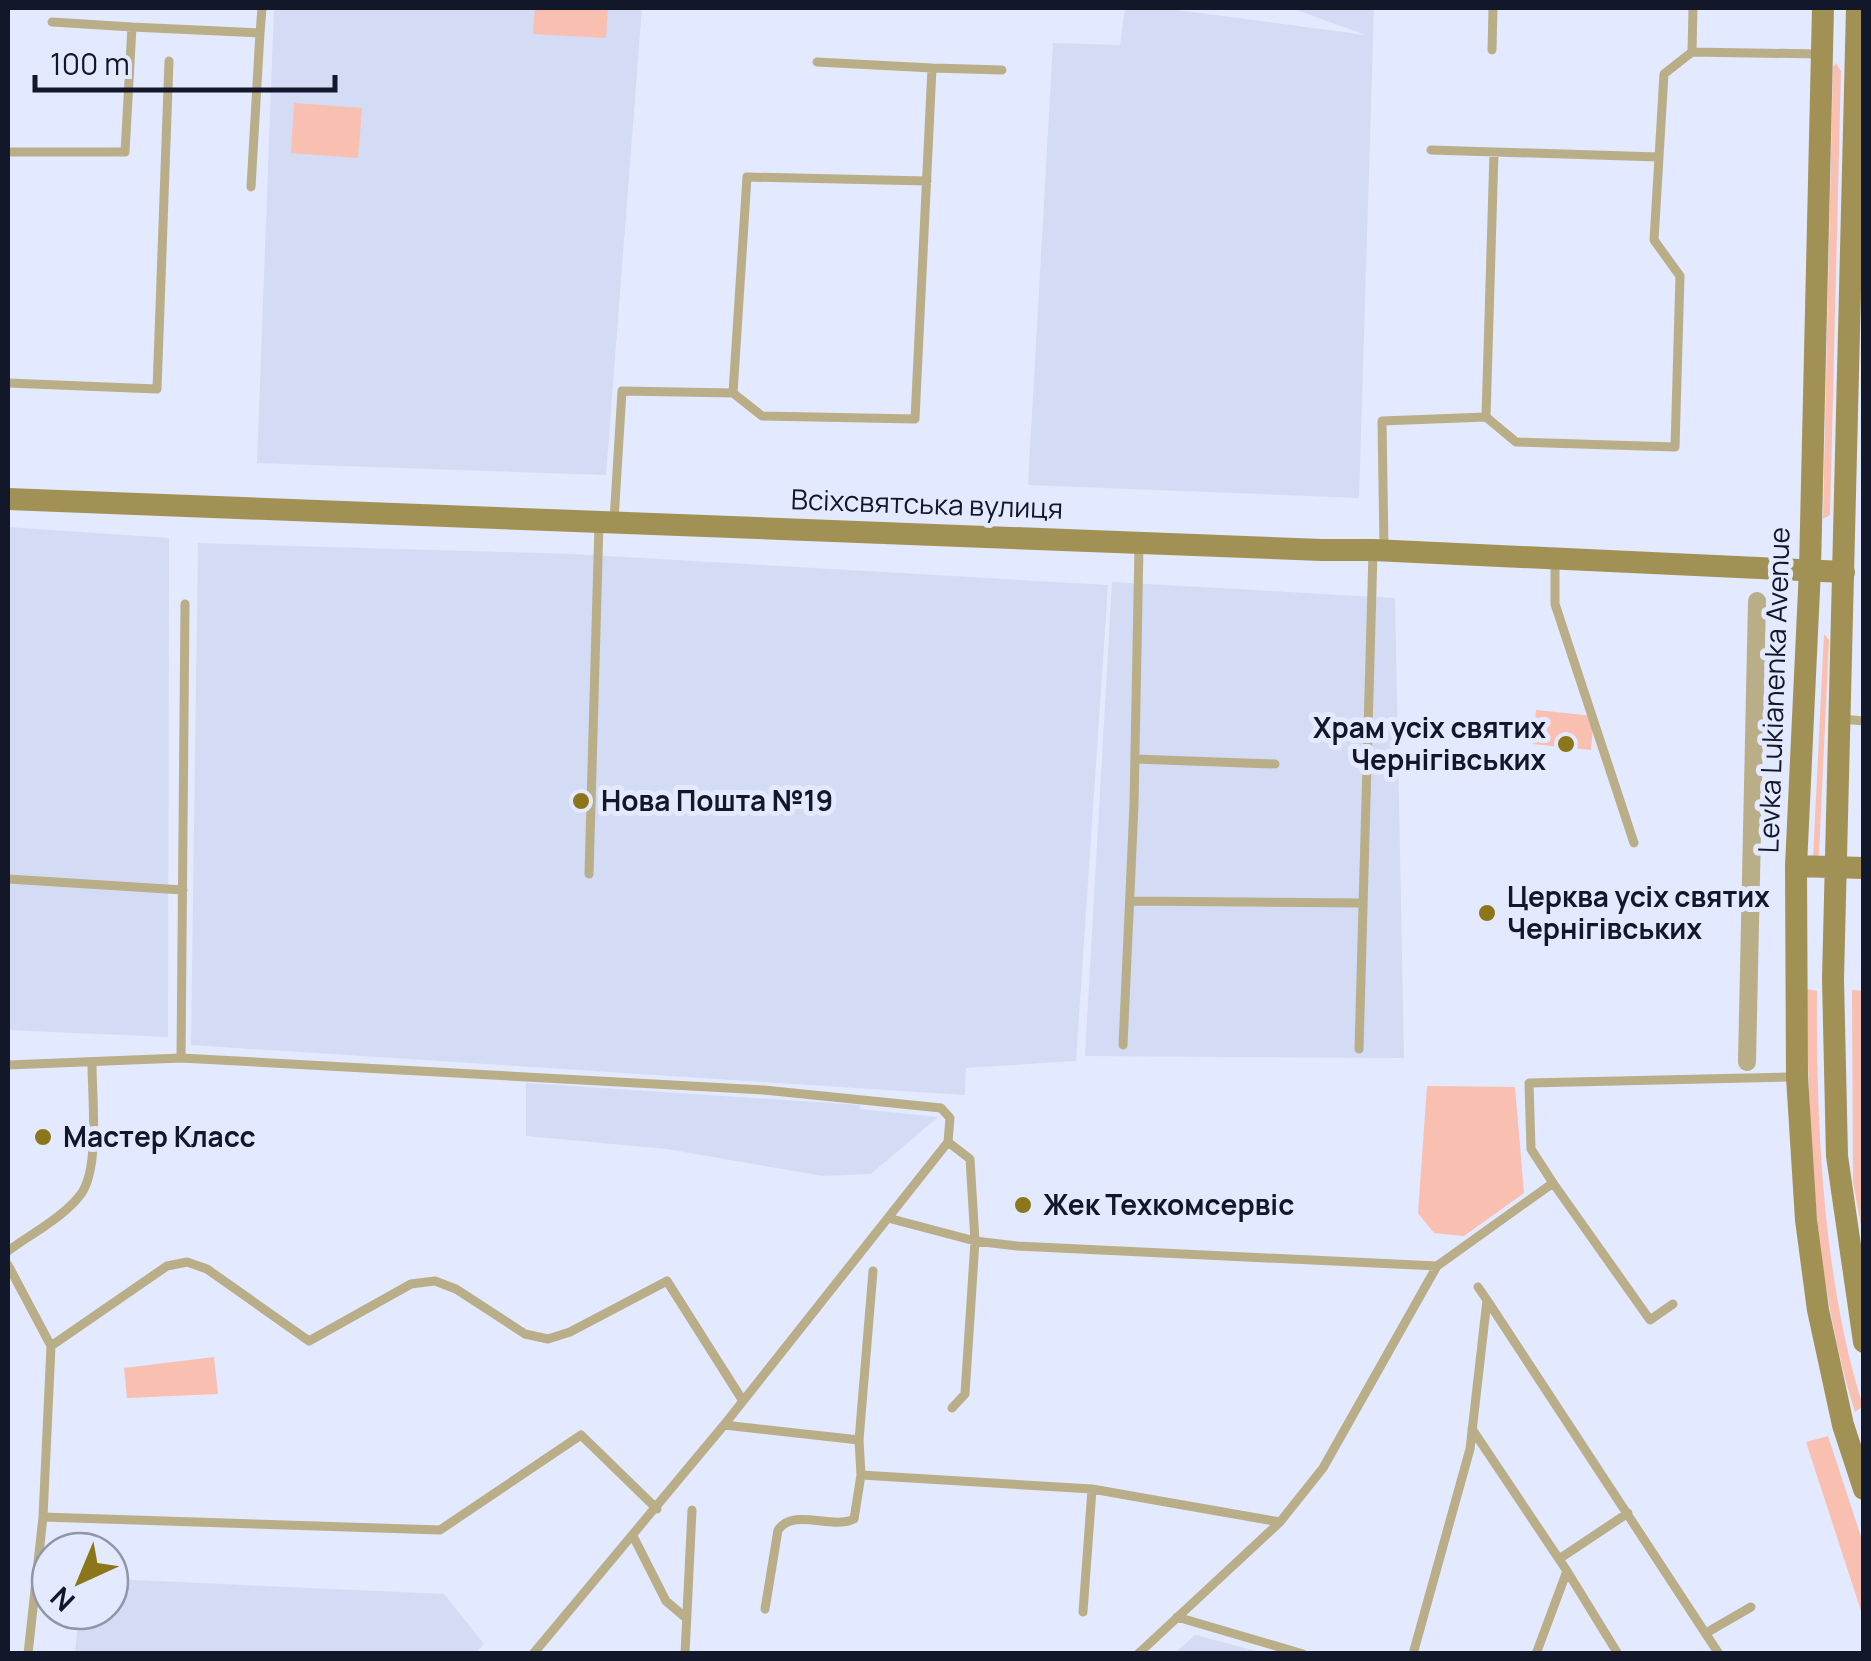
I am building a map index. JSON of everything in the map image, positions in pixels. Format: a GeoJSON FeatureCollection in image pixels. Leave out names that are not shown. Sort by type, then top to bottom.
{"type":"FeatureCollection","features":[{"type":"Feature","properties":{"kind":"main road","name":"Levka Lukianenka Avenue"},"geometry":{"type":"LineString","coordinates":[[1823,8],[1810,570],[1796,866],[1797,1077],[1806,1220],[1818,1310],[1843,1425],[1864,1489]]}},
{"type":"Feature","properties":{"kind":"main road"},"geometry":{"type":"LineString","coordinates":[[1857,8],[1855,461],[1844,572],[1852,720],[1834,867],[1833,1016],[1837,1156],[1844,1228],[1864,1342]]}},
{"type":"Feature","properties":{"kind":"main road","name":"Всіхсвятська вулиця"},"geometry":{"type":"LineString","coordinates":[[8,499],[1379,550],[1844,572]]}},
{"type":"Feature","properties":{"kind":"main road"},"geometry":{"type":"LineString","coordinates":[[1796,866],[1864,868]]}},
{"type":"Feature","properties":{"kind":"street"},"geometry":{"type":"LineString","coordinates":[[1747,1062],[1743,874],[1757,601]]}},
{"type":"Feature","properties":{"kind":"lane"},"geometry":{"type":"LineString","coordinates":[[251,187],[262,8]]}},
{"type":"Feature","properties":{"kind":"lane"},"geometry":{"type":"LineString","coordinates":[[1492,50],[1493,8]]}},
{"type":"Feature","properties":{"kind":"lane"},"geometry":{"type":"LineString","coordinates":[[1692,52],[1694,8]]}},
{"type":"Feature","properties":{"kind":"lane"},"geometry":{"type":"LineString","coordinates":[[52,22],[260,33]]}},
{"type":"Feature","properties":{"kind":"lane"},"geometry":{"type":"LineString","coordinates":[[8,152],[124,152],[132,27]]}},
{"type":"Feature","properties":{"kind":"lane"},"geometry":{"type":"LineString","coordinates":[[1359,1049],[1382,421],[1486,418],[1516,442],[1675,447],[1680,276],[1654,240],[1664,74],[1692,52],[1822,54]]}},
{"type":"Feature","properties":{"kind":"lane"},"geometry":{"type":"LineString","coordinates":[[8,383],[156,388],[169,62]]}},
{"type":"Feature","properties":{"kind":"lane"},"geometry":{"type":"LineString","coordinates":[[817,62],[1002,70]]}},
{"type":"Feature","properties":{"kind":"lane"},"geometry":{"type":"LineString","coordinates":[[589,874],[606,522],[622,392],[733,393],[762,416],[915,419],[932,68]]}},
{"type":"Feature","properties":{"kind":"lane"},"geometry":{"type":"LineString","coordinates":[[1432,150],[1659,157]]}},
{"type":"Feature","properties":{"kind":"lane"},"geometry":{"type":"LineString","coordinates":[[1486,418],[1494,152]]}},
{"type":"Feature","properties":{"kind":"lane"},"geometry":{"type":"LineString","coordinates":[[733,393],[747,177],[927,180]]}},
{"type":"Feature","properties":{"kind":"lane"},"geometry":{"type":"LineString","coordinates":[[1124,1045],[1139,542]]}},
{"type":"Feature","properties":{"kind":"lane"},"geometry":{"type":"LineString","coordinates":[[1556,560],[1555,604],[1634,843]]}},
{"type":"Feature","properties":{"kind":"lane"},"geometry":{"type":"LineString","coordinates":[[180,1058],[184,604]]}},
{"type":"Feature","properties":{"kind":"lane"},"geometry":{"type":"LineString","coordinates":[[1135,759],[1275,764]]}},
{"type":"Feature","properties":{"kind":"lane"},"geometry":{"type":"LineString","coordinates":[[8,879],[183,890]]}},
{"type":"Feature","properties":{"kind":"lane"},"geometry":{"type":"LineString","coordinates":[[1130,900],[1363,903]]}},
{"type":"Feature","properties":{"kind":"lane"},"geometry":{"type":"LineString","coordinates":[[8,1066],[180,1058],[818,1094],[941,1108],[950,1118],[948,1142],[743,1402],[533,1654]]}},
{"type":"Feature","properties":{"kind":"lane"},"geometry":{"type":"LineString","coordinates":[[8,1251],[72,1204],[84,1190],[91,1172],[92,1064]]}},
{"type":"Feature","properties":{"kind":"lane"},"geometry":{"type":"LineString","coordinates":[[1673,1304],[1650,1320],[1553,1183],[1531,1149],[1529,1083],[1797,1077]]}},
{"type":"Feature","properties":{"kind":"lane"},"geometry":{"type":"LineString","coordinates":[[948,1142],[970,1160],[974,1242],[965,1394],[952,1408]]}},
{"type":"Feature","properties":{"kind":"lane"},"geometry":{"type":"LineString","coordinates":[[1138,1654],[1280,1522],[1323,1468],[1438,1266],[1553,1183]]}},
{"type":"Feature","properties":{"kind":"lane"},"geometry":{"type":"LineString","coordinates":[[888,1218],[974,1242],[1438,1266]]}},
{"type":"Feature","properties":{"kind":"lane"},"geometry":{"type":"LineString","coordinates":[[50,1346],[168,1266],[187,1262],[207,1269],[309,1341],[411,1284],[435,1281],[456,1288],[525,1334],[548,1339],[570,1332],[667,1281],[743,1402]]}},
{"type":"Feature","properties":{"kind":"lane"},"geometry":{"type":"LineString","coordinates":[[8,1266],[50,1346],[42,1516],[28,1654]]}},
{"type":"Feature","properties":{"kind":"lane"},"geometry":{"type":"LineString","coordinates":[[765,1609],[778,1530],[784,1523],[854,1520],[861,1475],[859,1440],[873,1271]]}},
{"type":"Feature","properties":{"kind":"lane"},"geometry":{"type":"LineString","coordinates":[[1478,1287],[1718,1654]]}},
{"type":"Feature","properties":{"kind":"lane"},"geometry":{"type":"LineString","coordinates":[[1413,1654],[1470,1449],[1486,1300]]}},
{"type":"Feature","properties":{"kind":"lane"},"geometry":{"type":"LineString","coordinates":[[724,1425],[859,1440]]}},
{"type":"Feature","properties":{"kind":"lane"},"geometry":{"type":"LineString","coordinates":[[1472,1429],[1618,1654]]}},
{"type":"Feature","properties":{"kind":"lane"},"geometry":{"type":"LineString","coordinates":[[42,1516],[440,1530],[582,1435],[656,1509]]}},
{"type":"Feature","properties":{"kind":"lane"},"geometry":{"type":"LineString","coordinates":[[861,1475],[1092,1489],[1280,1522]]}},
{"type":"Feature","properties":{"kind":"lane"},"geometry":{"type":"LineString","coordinates":[[1083,1612],[1092,1489]]}},
{"type":"Feature","properties":{"kind":"lane"},"geometry":{"type":"LineString","coordinates":[[685,1654],[692,1510]]}},
{"type":"Feature","properties":{"kind":"lane"},"geometry":{"type":"LineString","coordinates":[[1558,1559],[1628,1514]]}},
{"type":"Feature","properties":{"kind":"lane"},"geometry":{"type":"LineString","coordinates":[[633,1536],[666,1601],[686,1618]]}},
{"type":"Feature","properties":{"kind":"lane"},"geometry":{"type":"LineString","coordinates":[[1536,1654],[1567,1572]]}},
{"type":"Feature","properties":{"kind":"lane"},"geometry":{"type":"LineString","coordinates":[[1706,1633],[1750,1607]]}},
{"type":"Feature","properties":{"kind":"lane"},"geometry":{"type":"LineString","coordinates":[[1177,1617],[1303,1654]]}},
{"type":"Feature","properties":{"kind":"shaded area"},"geometry":{"type":"Polygon","coordinates":[[[274,8],[642,8],[606,475],[257,463],[274,8]]]}},
{"type":"Feature","properties":{"kind":"shaded area"},"geometry":{"type":"Polygon","coordinates":[[[535,8],[608,8],[606,38],[533,34],[535,8]]]}},
{"type":"Feature","properties":{"kind":"shaded area"},"geometry":{"type":"Polygon","coordinates":[[[1125,8],[1162,8],[1366,35],[1291,8],[1374,8],[1359,498],[1028,485],[1053,43],[1120,45],[1125,8]]]}},
{"type":"Feature","properties":{"kind":"shaded area"},"geometry":{"type":"Polygon","coordinates":[[[1836,63],[1841,71],[1830,515],[1823,519],[1833,67],[1836,63]]]}},
{"type":"Feature","properties":{"kind":"shaded area"},"geometry":{"type":"Polygon","coordinates":[[[294,103],[362,108],[358,158],[291,153],[294,103]]]}},
{"type":"Feature","properties":{"kind":"shaded area"},"geometry":{"type":"Polygon","coordinates":[[[8,527],[169,538],[168,1037],[8,1030],[8,527]]]}},
{"type":"Feature","properties":{"kind":"shaded area"},"geometry":{"type":"Polygon","coordinates":[[[198,543],[572,554],[1108,585],[1076,1061],[966,1068],[965,1095],[191,1045],[198,543]]]}},
{"type":"Feature","properties":{"kind":"shaded area"},"geometry":{"type":"Polygon","coordinates":[[[1112,582],[1395,598],[1404,1058],[1085,1056],[1112,582]]]}},
{"type":"Feature","properties":{"kind":"shaded area"},"geometry":{"type":"Polygon","coordinates":[[[1824,634],[1829,640],[1819,854],[1813,859],[1824,634]]]}},
{"type":"Feature","properties":{"kind":"shaded area"},"geometry":{"type":"Polygon","coordinates":[[[1536,710],[1594,716],[1591,750],[1533,744],[1536,710]]]}},
{"type":"Feature","properties":{"kind":"shaded area"},"geometry":{"type":"Polygon","coordinates":[[[1807,989],[1817,991],[1825,1201],[1839,1307],[1863,1406],[1855,1412],[1830,1309],[1822,1256],[1812,1149],[1807,989]]]}},
{"type":"Feature","properties":{"kind":"shaded area"},"geometry":{"type":"Polygon","coordinates":[[[1852,990],[1864,991],[1863,1236],[1853,1182],[1852,990]]]}},
{"type":"Feature","properties":{"kind":"shaded area"},"geometry":{"type":"Polygon","coordinates":[[[526,1083],[860,1105],[860,1109],[938,1117],[871,1174],[823,1176],[667,1149],[526,1136],[526,1083]]]}},
{"type":"Feature","properties":{"kind":"shaded area"},"geometry":{"type":"Polygon","coordinates":[[[1427,1086],[1515,1087],[1524,1193],[1464,1236],[1434,1233],[1418,1213],[1427,1086]]]}},
{"type":"Feature","properties":{"kind":"shaded area"},"geometry":{"type":"Polygon","coordinates":[[[214,1357],[218,1394],[127,1398],[124,1368],[214,1357]]]}},
{"type":"Feature","properties":{"kind":"shaded area"},"geometry":{"type":"Polygon","coordinates":[[[1828,1436],[1863,1543],[1863,1617],[1806,1442],[1828,1436]]]}},
{"type":"Feature","properties":{"kind":"shaded area"},"geometry":{"type":"Polygon","coordinates":[[[130,1580],[444,1594],[484,1644],[475,1654],[75,1653],[77,1631],[130,1631],[130,1580]]]}},
{"type":"Feature","properties":{"kind":"shaded area"},"geometry":{"type":"Polygon","coordinates":[[[1195,1635],[1264,1653],[1175,1653],[1195,1635]]]}},
{"type":"Feature","properties":{"kind":"place","name":"Храм усіх святих Чернігівських"},"geometry":{"type":"Point","coordinates":[1566,744]}},
{"type":"Feature","properties":{"kind":"place","name":"Нова Пошта №19"},"geometry":{"type":"Point","coordinates":[581,801]}},
{"type":"Feature","properties":{"kind":"place","name":"Церква усіх святих Чернігівських"},"geometry":{"type":"Point","coordinates":[1487,913]}},
{"type":"Feature","properties":{"kind":"place","name":"Мастер Класс"},"geometry":{"type":"Point","coordinates":[43,1137]}},
{"type":"Feature","properties":{"kind":"place","name":"Жек Техкомсервіс"},"geometry":{"type":"Point","coordinates":[1023,1205]}}]}
